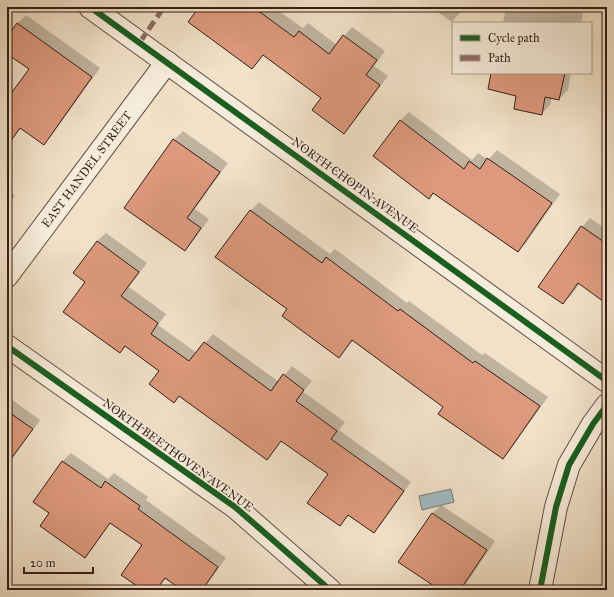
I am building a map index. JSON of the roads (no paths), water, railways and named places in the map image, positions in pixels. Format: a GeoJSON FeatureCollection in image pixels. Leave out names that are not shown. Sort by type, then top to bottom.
{"type":"FeatureCollection","features":[{"type":"Feature","properties":{"kind":"street","name":"NORTH CHOPIN AVENUE"},"geometry":{"type":"LineString","coordinates":[[90,7],[607,381]]}},
{"type":"Feature","properties":{"kind":"street","name":"EAST HANDEL STREET"},"geometry":{"type":"LineString","coordinates":[[7,276],[167,62]]}},
{"type":"Feature","properties":{"kind":"street","name":"NORTH BEETHOVEN AVENUE"},"geometry":{"type":"LineString","coordinates":[[7,346],[235,507],[330,590]]}},
{"type":"Feature","properties":{"kind":"street"},"geometry":{"type":"LineString","coordinates":[[540,590],[556,508],[569,465],[593,424],[607,405]]}},
{"type":"Feature","properties":{"kind":"water"},"geometry":{"type":"Polygon","coordinates":[[[451,489],[454,502],[422,510],[419,496],[451,489]]]}}]}
